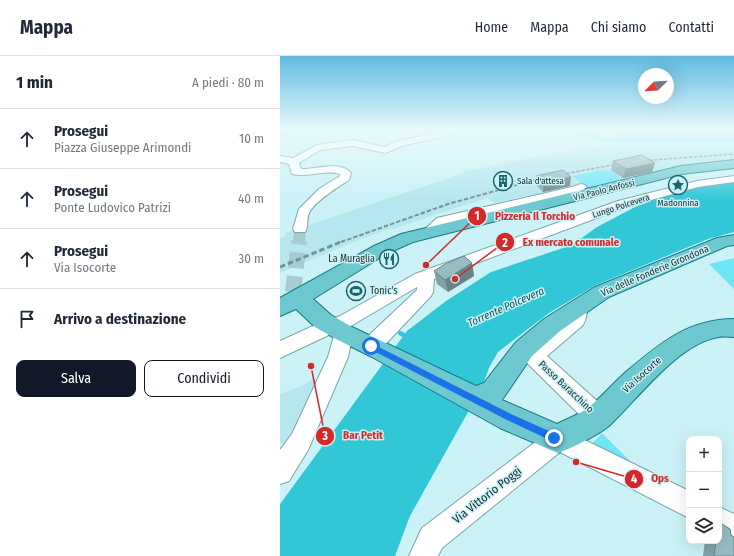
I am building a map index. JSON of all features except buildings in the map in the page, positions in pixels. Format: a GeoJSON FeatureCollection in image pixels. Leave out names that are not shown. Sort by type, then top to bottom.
{"type":"FeatureCollection","features":[{"type":"Feature","properties":{"kind":"main road","name":"Via Paolo Anfossi"},"geometry":{"type":"LineString","coordinates":[[280,308],[296,295],[394,242],[667,173],[734,164]]}},
{"type":"Feature","properties":{"kind":"main road","name":"Via delle Fonderie Grondona"},"geometry":{"type":"LineString","coordinates":[[484,395],[524,349],[552,325],[602,292],[723,242],[734,240]]}},
{"type":"Feature","properties":{"kind":"main road"},"geometry":{"type":"LineString","coordinates":[[296,295],[333,327],[380,350],[484,395],[510,418],[558,440]]}},
{"type":"Feature","properties":{"kind":"main road","name":"Via Isocorte"},"geometry":{"type":"LineString","coordinates":[[558,440],[598,417],[636,379],[682,341],[697,334],[719,328],[734,328]]}},
{"type":"Feature","properties":{"kind":"street"},"geometry":{"type":"LineString","coordinates":[[294,162],[308,153]]}},
{"type":"Feature","properties":{"kind":"street"},"geometry":{"type":"LineString","coordinates":[[280,159],[294,162]]}},
{"type":"Feature","properties":{"kind":"street"},"geometry":{"type":"LineString","coordinates":[[294,162],[296,172],[303,174],[331,169],[340,170],[346,173],[345,178],[323,191],[303,212],[300,229]]}},
{"type":"Feature","properties":{"kind":"street","name":"Lungo Polcevera"},"geometry":{"type":"LineString","coordinates":[[280,350],[318,331],[333,327],[346,321],[393,293],[424,277],[481,255],[622,204],[697,184],[734,179]]}},
{"type":"Feature","properties":{"kind":"street","name":"Via Paolo Anfossi"},"geometry":{"type":"LineString","coordinates":[[429,232],[442,221],[576,190],[581,187]]}},
{"type":"Feature","properties":{"kind":"street"},"geometry":{"type":"LineString","coordinates":[[380,350],[425,292],[424,277]]}},
{"type":"Feature","properties":{"kind":"street","name":"Passo Baracchino"},"geometry":{"type":"LineString","coordinates":[[578,308],[577,320],[533,356],[598,417]]}},
{"type":"Feature","properties":{"kind":"street"},"geometry":{"type":"LineString","coordinates":[[280,472],[300,442],[338,357],[333,327]]}},
{"type":"Feature","properties":{"kind":"street"},"geometry":{"type":"LineString","coordinates":[[558,440],[686,504]]}},
{"type":"Feature","properties":{"kind":"street","name":"Via Vittorio Poggi"},"geometry":{"type":"LineString","coordinates":[[423,556],[432,538],[558,440]]}},
{"type":"Feature","properties":{"kind":"street"},"geometry":{"type":"LineString","coordinates":[[722,523],[734,530]]}},
{"type":"Feature","properties":{"kind":"shaded area"},"geometry":{"type":"Polygon","coordinates":[[[557,153],[734,153],[734,161],[714,162],[663,169],[643,177],[589,189],[582,184],[546,195],[543,193],[535,194],[495,203],[488,198],[390,230],[389,229],[351,243],[280,273],[280,238],[286,236],[285,233],[466,171],[557,153]]]}},
{"type":"Feature","properties":{"kind":"shaded area"},"geometry":{"type":"Polygon","coordinates":[[[610,170],[624,180],[589,189],[573,176],[597,171],[610,170]]]}},
{"type":"Feature","properties":{"kind":"shaded area"},"geometry":{"type":"Polygon","coordinates":[[[734,258],[734,289],[709,264],[734,258]]]}},
{"type":"Feature","properties":{"kind":"shaded area"},"geometry":{"type":"Polygon","coordinates":[[[314,378],[313,396],[288,444],[280,443],[280,394],[302,386],[314,378]]]}},
{"type":"Feature","properties":{"kind":"shaded area"},"geometry":{"type":"Polygon","coordinates":[[[602,433],[629,460],[625,464],[591,445],[602,433]]]}},
{"type":"Feature","properties":{"kind":"water","name":"Torrente Polcevera"},"geometry":{"type":"Polygon","coordinates":[[[734,182],[734,232],[708,239],[596,285],[549,313],[498,352],[489,368],[482,387],[410,516],[395,556],[280,556],[280,504],[407,331],[446,301],[491,272],[572,245],[597,227],[635,207],[677,192],[734,182]]]}},
{"type":"Feature","properties":{"kind":"waterway"},"geometry":{"type":"LineString","coordinates":[[400,333],[409,338]]}},
{"type":"Feature","properties":{"kind":"tunnel"},"geometry":{"type":"LineString","coordinates":[[299,242],[300,229]]}},
{"type":"Feature","properties":{"kind":"tunnel"},"geometry":{"type":"LineString","coordinates":[[293,292],[299,241]]}},
{"type":"Feature","properties":{"kind":"railway"},"geometry":{"type":"LineString","coordinates":[[639,161],[734,154]]}},
{"type":"Feature","properties":{"kind":"railway"},"geometry":{"type":"LineString","coordinates":[[541,178],[623,163]]}},
{"type":"Feature","properties":{"kind":"railway"},"geometry":{"type":"LineString","coordinates":[[341,242],[448,204],[541,178]]}},
{"type":"Feature","properties":{"kind":"railway"},"geometry":{"type":"LineString","coordinates":[[537,179],[541,178]]}},
{"type":"Feature","properties":{"kind":"railway"},"geometry":{"type":"LineString","coordinates":[[280,267],[343,241]]}},
{"type":"Feature","properties":{"kind":"place","name":"Sala d'attesa"},"geometry":{"type":"Point","coordinates":[503,181]}},
{"type":"Feature","properties":{"kind":"place","name":"Madonnina"},"geometry":{"type":"Point","coordinates":[678,185]}},
{"type":"Feature","properties":{"kind":"place","name":"La Muraglia"},"geometry":{"type":"Point","coordinates":[389,259]}},
{"type":"Feature","properties":{"kind":"place","name":"Pizzeria Il Torchio"},"geometry":{"type":"Point","coordinates":[426,265]}},
{"type":"Feature","properties":{"kind":"place","name":"Ex mercato comunale"},"geometry":{"type":"Point","coordinates":[455,279]}},
{"type":"Feature","properties":{"kind":"place","name":"Tonic's"},"geometry":{"type":"Point","coordinates":[356,291]}},
{"type":"Feature","properties":{"kind":"place","name":"Bar Petit"},"geometry":{"type":"Point","coordinates":[311,366]}},
{"type":"Feature","properties":{"kind":"place","name":"Ops"},"geometry":{"type":"Point","coordinates":[576,462]}},
{"type":"Feature","properties":{"kind":"route"},"geometry":{"type":"LineString","coordinates":[[371,346],[510,418],[554,438]]}}]}
